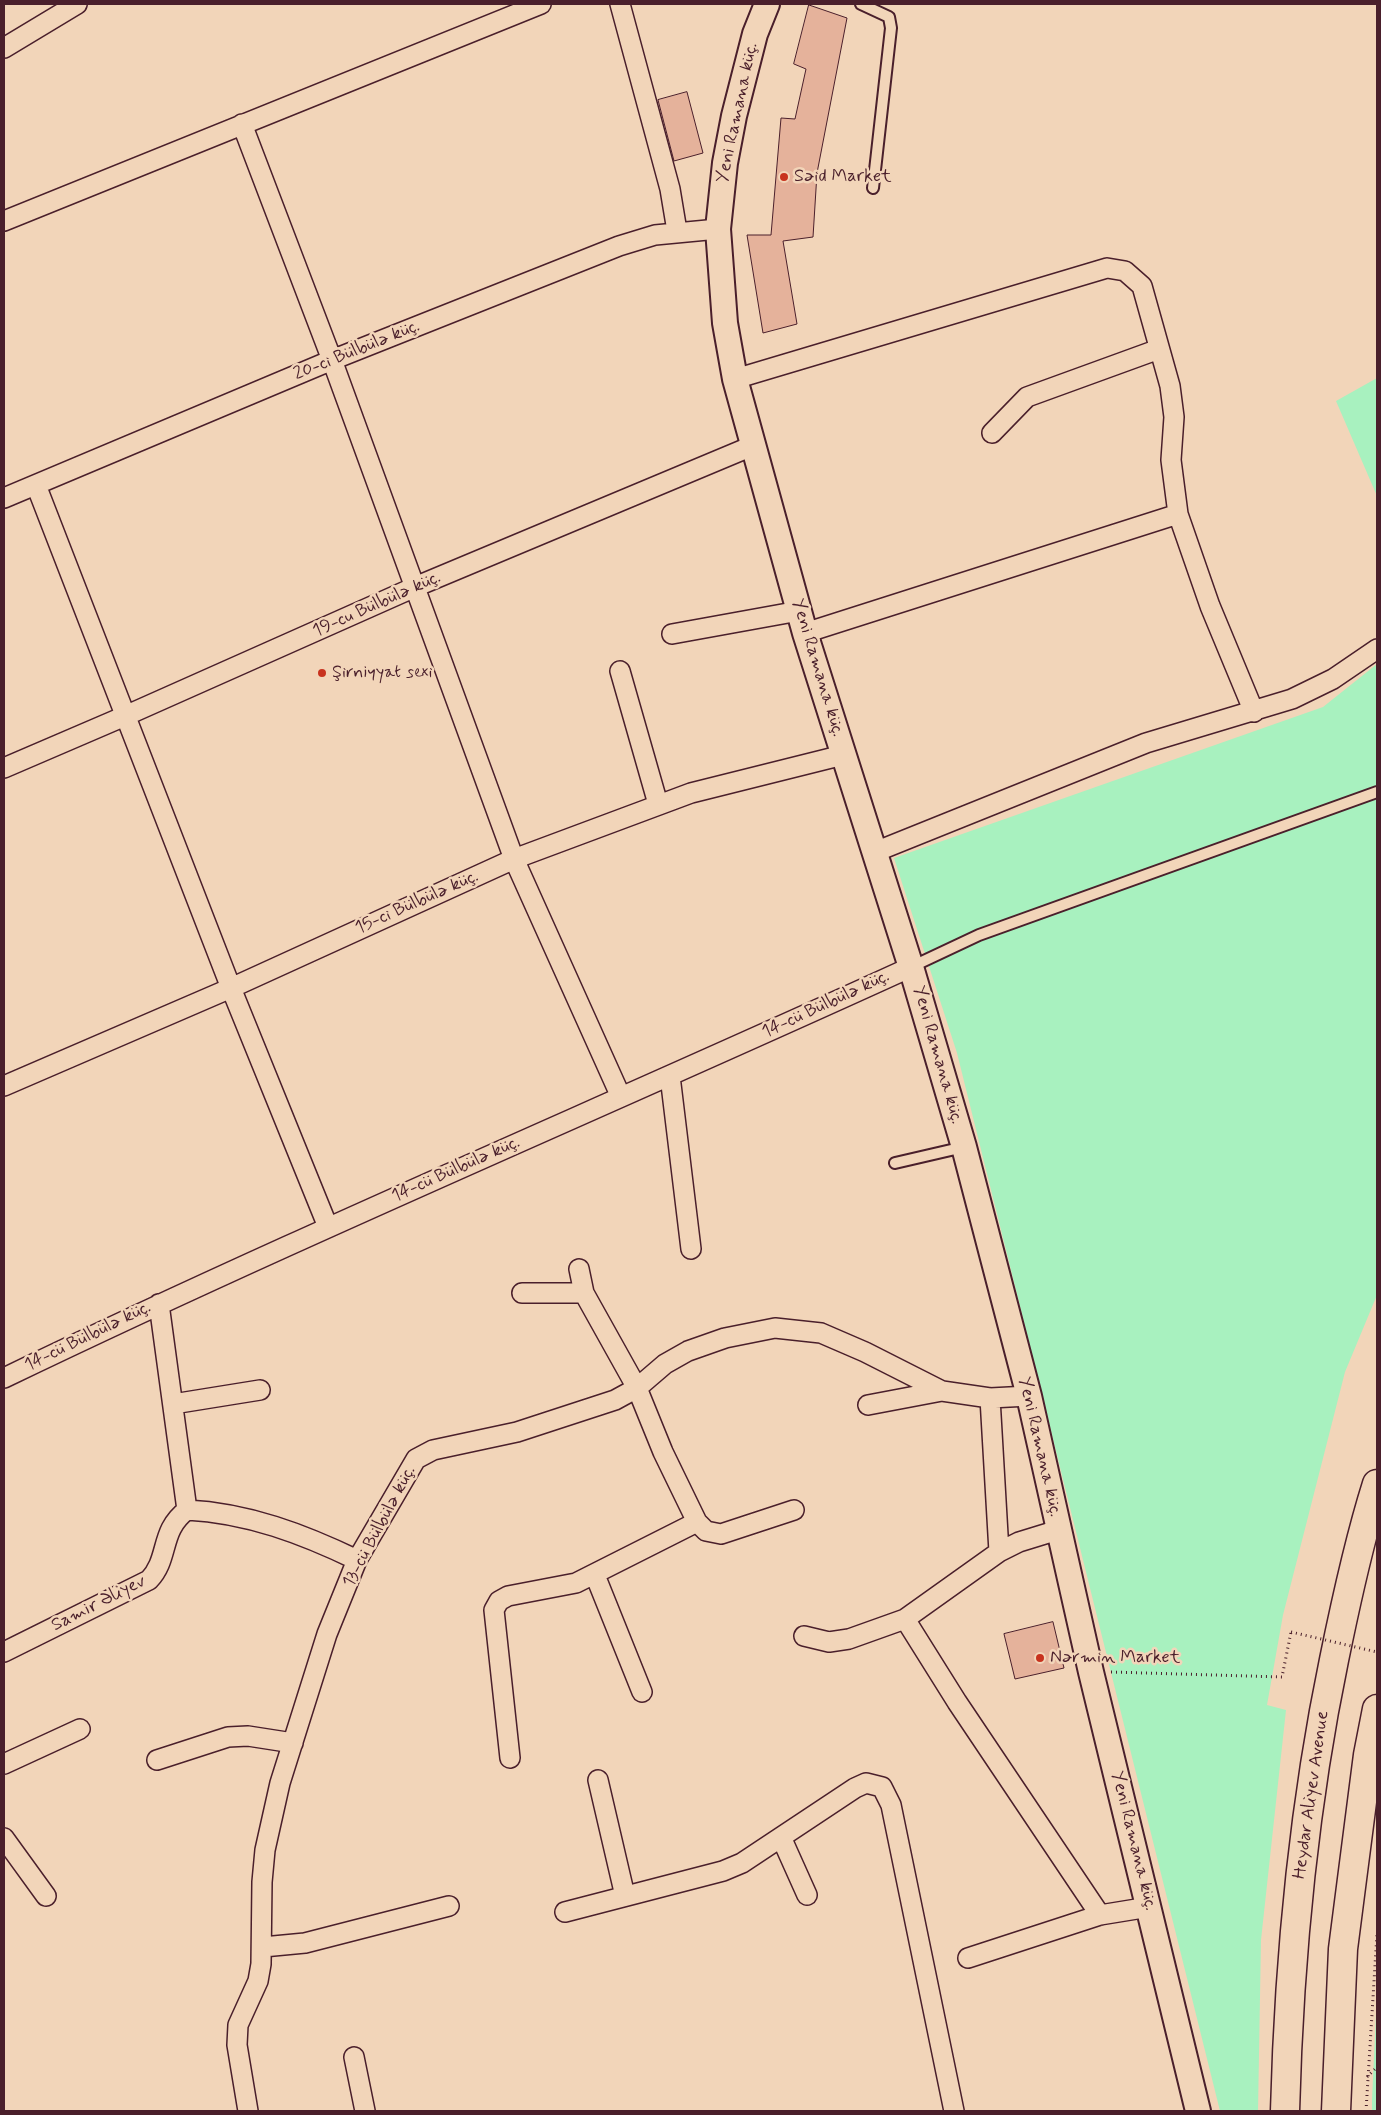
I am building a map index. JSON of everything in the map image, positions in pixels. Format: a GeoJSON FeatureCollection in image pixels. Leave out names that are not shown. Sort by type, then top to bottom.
{"type":"FeatureCollection","features":[{"type":"Feature","properties":{"kind":"highway","name":"Heydar Aliyev Avenue"},"geometry":{"type":"LineString","coordinates":[[1286,2111],[1293,1940],[1302,1849],[1317,1742],[1346,1601],[1377,1484]]}},
{"type":"Feature","properties":{"kind":"highway"},"geometry":{"type":"LineString","coordinates":[[1336,2111],[1343,1949],[1368,1755],[1377,1709]]}},
{"type":"Feature","properties":{"kind":"street"},"geometry":{"type":"LineString","coordinates":[[5,44],[78,4]]}},
{"type":"Feature","properties":{"kind":"street"},"geometry":{"type":"LineString","coordinates":[[4,221],[541,4]]}},
{"type":"Feature","properties":{"kind":"street"},"geometry":{"type":"LineString","coordinates":[[620,4],[670,189],[677,231]]}},
{"type":"Feature","properties":{"kind":"street","name":"Yeni Ramana küç."},"geometry":{"type":"LineString","coordinates":[[767,4],[755,34],[734,116],[725,163],[718,229],[725,323],[735,379],[802,622],[911,966],[964,1147],[1029,1396],[1091,1672],[1198,2111]]}},
{"type":"Feature","properties":{"kind":"street"},"geometry":{"type":"LineString","coordinates":[[242,124],[332,360],[514,859],[621,1096]]}},
{"type":"Feature","properties":{"kind":"street","name":"20-ci Bülbülə küç."},"geometry":{"type":"LineString","coordinates":[[4,498],[332,360],[619,246],[655,234],[718,229]]}},
{"type":"Feature","properties":{"kind":"street"},"geometry":{"type":"LineString","coordinates":[[735,379],[1107,268],[1125,271],[1142,286],[1170,386],[1174,417],[1171,460],[1178,514],[1210,606],[1254,712]]}},
{"type":"Feature","properties":{"kind":"street"},"geometry":{"type":"LineString","coordinates":[[992,433],[1027,397],[1159,348]]}},
{"type":"Feature","properties":{"kind":"street","name":"19-cu Bülbülə küç."},"geometry":{"type":"LineString","coordinates":[[4,768],[415,587],[752,446]]}},
{"type":"Feature","properties":{"kind":"street"},"geometry":{"type":"LineString","coordinates":[[36,485],[231,988],[328,1226]]}},
{"type":"Feature","properties":{"kind":"street"},"geometry":{"type":"LineString","coordinates":[[672,634],[802,622],[1178,514]]}},
{"type":"Feature","properties":{"kind":"street"},"geometry":{"type":"LineString","coordinates":[[874,852],[1146,743],[1292,699],[1333,678],[1377,649]]}},
{"type":"Feature","properties":{"kind":"street"},"geometry":{"type":"LineString","coordinates":[[620,671],[658,804]]}},
{"type":"Feature","properties":{"kind":"street","name":"15-ci Bülbülə küç."},"geometry":{"type":"LineString","coordinates":[[4,1086],[231,988],[514,859],[690,793],[843,755]]}},
{"type":"Feature","properties":{"kind":"street","name":"14-cü Bülbülə küç."},"geometry":{"type":"LineString","coordinates":[[4,1378],[328,1226],[670,1076],[911,966]]}},
{"type":"Feature","properties":{"kind":"street"},"geometry":{"type":"LineString","coordinates":[[670,1076],[691,1249]]}},
{"type":"Feature","properties":{"kind":"street"},"geometry":{"type":"LineString","coordinates":[[579,1269],[584,1293],[637,1388],[664,1452],[697,1522],[706,1531],[721,1534],[794,1510]]}},
{"type":"Feature","properties":{"kind":"street"},"geometry":{"type":"LineString","coordinates":[[522,1293],[584,1293]]}},
{"type":"Feature","properties":{"kind":"street"},"geometry":{"type":"LineString","coordinates":[[159,1304],[187,1510],[212,1511],[272,1524],[311,1538],[357,1560]]}},
{"type":"Feature","properties":{"kind":"street","name":"13-cü Bülbülə küç."},"geometry":{"type":"LineString","coordinates":[[248,2111],[237,2045],[238,2025],[258,1980],[263,1947],[261,1910],[265,1850],[280,1783],[327,1634],[357,1560],[416,1459],[433,1450],[517,1432],[615,1400],[637,1388],[665,1364],[688,1351],[725,1338],[775,1328],[821,1333],[942,1391],[990,1398],[1029,1396]]}},
{"type":"Feature","properties":{"kind":"street"},"geometry":{"type":"LineString","coordinates":[[174,1404],[260,1390]]}},
{"type":"Feature","properties":{"kind":"street"},"geometry":{"type":"LineString","coordinates":[[868,1405],[942,1391]]}},
{"type":"Feature","properties":{"kind":"street"},"geometry":{"type":"LineString","coordinates":[[990,1398],[999,1552]]}},
{"type":"Feature","properties":{"kind":"street","name":"Samir Əliyev"},"geometry":{"type":"LineString","coordinates":[[4,1652],[149,1580],[158,1571],[168,1532],[176,1518],[187,1510]]}},
{"type":"Feature","properties":{"kind":"street"},"geometry":{"type":"LineString","coordinates":[[510,1758],[494,1610],[499,1601],[508,1596],[576,1583],[697,1522]]}},
{"type":"Feature","properties":{"kind":"street"},"geometry":{"type":"LineString","coordinates":[[804,1636],[829,1642],[849,1640],[905,1618],[999,1552],[1019,1542],[1058,1530]]}},
{"type":"Feature","properties":{"kind":"street"},"geometry":{"type":"LineString","coordinates":[[594,1575],[642,1692]]}},
{"type":"Feature","properties":{"kind":"street"},"geometry":{"type":"LineString","coordinates":[[905,1618],[957,1702],[1100,1914]]}},
{"type":"Feature","properties":{"kind":"street"},"geometry":{"type":"LineString","coordinates":[[4,1764],[80,1730]]}},
{"type":"Feature","properties":{"kind":"street"},"geometry":{"type":"LineString","coordinates":[[157,1760],[228,1737],[248,1736],[293,1743]]}},
{"type":"Feature","properties":{"kind":"street"},"geometry":{"type":"LineString","coordinates":[[598,1780],[624,1896]]}},
{"type":"Feature","properties":{"kind":"street"},"geometry":{"type":"LineString","coordinates":[[565,1912],[723,1871],[742,1863],[855,1788],[866,1784],[882,1787],[892,1805],[954,2111]]}},
{"type":"Feature","properties":{"kind":"street"},"geometry":{"type":"LineString","coordinates":[[781,1837],[807,1895]]}},
{"type":"Feature","properties":{"kind":"street"},"geometry":{"type":"LineString","coordinates":[[4,1838],[46,1896]]}},
{"type":"Feature","properties":{"kind":"street"},"geometry":{"type":"LineString","coordinates":[[263,1947],[305,1944],[448,1906]]}},
{"type":"Feature","properties":{"kind":"street"},"geometry":{"type":"LineString","coordinates":[[968,1958],[1100,1914],[1149,1906]]}},
{"type":"Feature","properties":{"kind":"street"},"geometry":{"type":"LineString","coordinates":[[354,2056],[365,2111]]}},
{"type":"Feature","properties":{"kind":"lane"},"geometry":{"type":"LineString","coordinates":[[861,4],[888,17],[891,28],[872,188]]}},
{"type":"Feature","properties":{"kind":"lane"},"geometry":{"type":"LineString","coordinates":[[911,966],[979,935],[1377,792]]}},
{"type":"Feature","properties":{"kind":"lane"},"geometry":{"type":"LineString","coordinates":[[895,1163],[964,1147]]}},
{"type":"Feature","properties":{"kind":"path"},"geometry":{"type":"LineString","coordinates":[[1091,1672],[1282,1677],[1291,1632],[1377,1652]]}},
{"type":"Feature","properties":{"kind":"path"},"geometry":{"type":"LineString","coordinates":[[1366,2111],[1377,1933]]}},
{"type":"Feature","properties":{"kind":"path"},"geometry":{"type":"LineString","coordinates":[[1367,2078],[1377,2067]]}},
{"type":"Feature","properties":{"kind":"green space"},"geometry":{"type":"Polygon","coordinates":[[[1377,378],[1377,496],[1336,401],[1377,378]]]}},
{"type":"Feature","properties":{"kind":"green space"},"geometry":{"type":"Polygon","coordinates":[[[1377,664],[1377,1295],[1345,1372],[1283,1615],[1267,1705],[1286,1710],[1261,1940],[1258,2111],[1220,2111],[957,1053],[894,858],[1323,707],[1377,664]]]}},
{"type":"Feature","properties":{"kind":"green space"},"geometry":{"type":"Polygon","coordinates":[[[1377,1992],[1377,2111],[1372,2111],[1372,2100],[1377,1992]]]}},
{"type":"Feature","properties":{"kind":"building"},"geometry":{"type":"Polygon","coordinates":[[[809,5],[847,18],[817,173],[813,237],[783,241],[797,324],[763,333],[747,235],[771,235],[781,118],[795,119],[806,69],[794,64],[809,5]]]}},
{"type":"Feature","properties":{"kind":"building"},"geometry":{"type":"Polygon","coordinates":[[[687,92],[703,153],[674,161],[658,100],[687,92]]]}},
{"type":"Feature","properties":{"kind":"building"},"geometry":{"type":"Polygon","coordinates":[[[1053,1622],[1064,1668],[1015,1679],[1004,1634],[1053,1622]]]}},
{"type":"Feature","properties":{"kind":"place","name":"Səid Market"},"geometry":{"type":"Point","coordinates":[784,177]}},
{"type":"Feature","properties":{"kind":"place","name":"Şirniyyat sexi"},"geometry":{"type":"Point","coordinates":[322,673]}},
{"type":"Feature","properties":{"kind":"place","name":"Nərmin Market"},"geometry":{"type":"Point","coordinates":[1040,1658]}}]}
